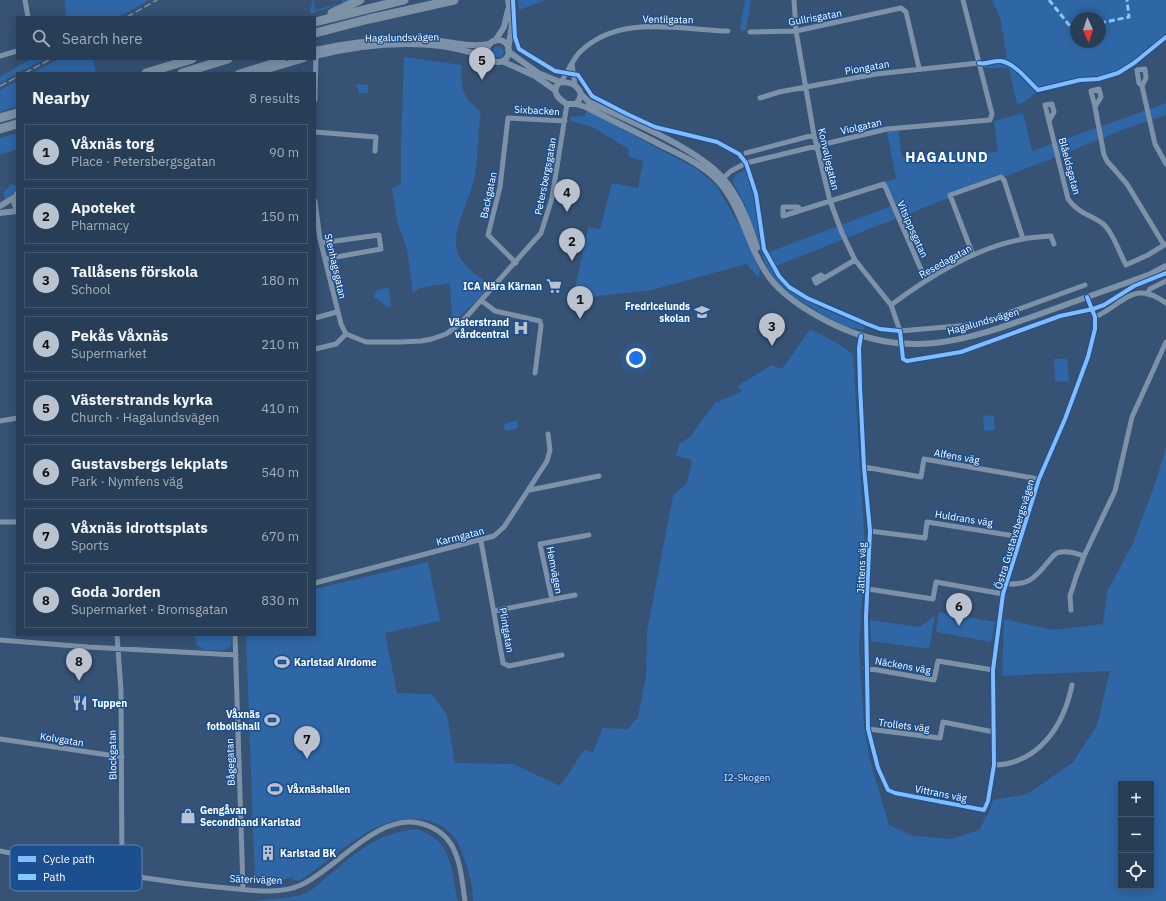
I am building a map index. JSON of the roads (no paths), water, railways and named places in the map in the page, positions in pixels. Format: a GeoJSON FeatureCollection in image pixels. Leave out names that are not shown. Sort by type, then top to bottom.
{"type":"FeatureCollection","features":[{"type":"Feature","properties":{"kind":"highway"},"geometry":{"type":"LineString","coordinates":[[316,21],[360,0]]}},
{"type":"Feature","properties":{"kind":"highway"},"geometry":{"type":"LineString","coordinates":[[316,21],[404,0]]}},
{"type":"Feature","properties":{"kind":"highway"},"geometry":{"type":"LineString","coordinates":[[316,33],[369,18],[454,0]]}},
{"type":"Feature","properties":{"kind":"highway"},"geometry":{"type":"LineString","coordinates":[[149,72],[189,60]]}},
{"type":"Feature","properties":{"kind":"highway"},"geometry":{"type":"LineString","coordinates":[[185,72],[225,60]]}},
{"type":"Feature","properties":{"kind":"highway"},"geometry":{"type":"LineString","coordinates":[[0,118],[16,113]]}},
{"type":"Feature","properties":{"kind":"highway"},"geometry":{"type":"LineString","coordinates":[[0,129],[16,124]]}},
{"type":"Feature","properties":{"kind":"highway"},"geometry":{"type":"LineString","coordinates":[[0,129],[16,128]]}},
{"type":"Feature","properties":{"kind":"street"},"geometry":{"type":"LineString","coordinates":[[26,0],[28,16]]}},
{"type":"Feature","properties":{"kind":"street"},"geometry":{"type":"LineString","coordinates":[[502,61],[506,58],[509,51],[512,32],[508,0]]}},
{"type":"Feature","properties":{"kind":"street","name":"Konvaljegatan"},"geometry":{"type":"LineString","coordinates":[[794,0],[796,31],[814,135],[830,201],[842,233],[855,260],[891,305],[900,331],[970,325],[986,321],[1085,285]]}},
{"type":"Feature","properties":{"kind":"street"},"geometry":{"type":"LineString","coordinates":[[963,0],[979,63]]}},
{"type":"Feature","properties":{"kind":"street","name":"Gullrisgatan"},"geometry":{"type":"LineString","coordinates":[[750,32],[796,31],[901,8],[906,12],[919,68]]}},
{"type":"Feature","properties":{"kind":"street"},"geometry":{"type":"LineString","coordinates":[[509,9],[504,26],[492,42],[487,52],[489,58],[495,62],[502,61],[535,76],[555,90],[560,100],[566,104],[576,104],[580,100],[581,94],[575,85],[572,64]]}},
{"type":"Feature","properties":{"kind":"street","name":"Ventilgatan"},"geometry":{"type":"LineString","coordinates":[[561,82],[578,55],[588,46],[607,34],[649,27],[728,31]]}},
{"type":"Feature","properties":{"kind":"street","name":"Hagalundsvägen"},"geometry":{"type":"LineString","coordinates":[[316,53],[345,43],[378,39],[439,40],[476,46],[492,42]]}},
{"type":"Feature","properties":{"kind":"street"},"geometry":{"type":"LineString","coordinates":[[492,42],[504,42],[509,51],[538,72],[561,82],[570,82],[575,85]]}},
{"type":"Feature","properties":{"kind":"street","name":"Hagalundsvägen"},"geometry":{"type":"LineString","coordinates":[[316,53],[372,46],[420,45],[443,46],[489,58]]}},
{"type":"Feature","properties":{"kind":"street"},"geometry":{"type":"LineString","coordinates":[[0,56],[16,51]]}},
{"type":"Feature","properties":{"kind":"street"},"geometry":{"type":"LineString","coordinates":[[241,72],[280,60]]}},
{"type":"Feature","properties":{"kind":"street"},"geometry":{"type":"LineString","coordinates":[[259,72],[301,60]]}},
{"type":"Feature","properties":{"kind":"street"},"geometry":{"type":"LineString","coordinates":[[316,60],[316,72]]}},
{"type":"Feature","properties":{"kind":"street","name":"Piongatan"},"geometry":{"type":"LineString","coordinates":[[760,98],[779,92],[876,74],[919,68],[979,63]]}},
{"type":"Feature","properties":{"kind":"street","name":"Violgatan"},"geometry":{"type":"LineString","coordinates":[[721,180],[730,171],[746,163],[817,145],[898,128],[992,119],[979,63]]}},
{"type":"Feature","properties":{"kind":"street"},"geometry":{"type":"LineString","coordinates":[[555,90],[556,85],[561,82]]}},
{"type":"Feature","properties":{"kind":"street"},"geometry":{"type":"LineString","coordinates":[[1142,86],[1155,144],[1166,164]]}},
{"type":"Feature","properties":{"kind":"street","name":"Hagalundsvägen"},"geometry":{"type":"LineString","coordinates":[[581,94],[589,102],[692,153],[715,169],[721,180],[741,205],[752,233],[757,254],[768,275],[793,300],[840,328],[861,336],[883,342],[904,344],[938,344],[958,341],[1006,326],[1151,274],[1166,266]]}},
{"type":"Feature","properties":{"kind":"street","name":"Petersbergsgatan"},"geometry":{"type":"LineString","coordinates":[[346,334],[366,342],[421,341],[432,339],[446,334],[460,324],[482,301],[541,233],[549,213],[565,121],[566,104]]}},
{"type":"Feature","properties":{"kind":"street","name":"Hagalundsvägen"},"geometry":{"type":"LineString","coordinates":[[576,104],[696,163],[721,180]]}},
{"type":"Feature","properties":{"kind":"street"},"geometry":{"type":"LineString","coordinates":[[1095,107],[1104,155],[1107,161],[1126,184],[1165,245]]}},
{"type":"Feature","properties":{"kind":"street","name":"Sixbacken"},"geometry":{"type":"LineString","coordinates":[[508,118],[565,121]]}},
{"type":"Feature","properties":{"kind":"street","name":"Backgatan"},"geometry":{"type":"LineString","coordinates":[[508,118],[500,187],[488,235],[516,263]]}},
{"type":"Feature","properties":{"kind":"street","name":"Blåeldsgatan"},"geometry":{"type":"LineString","coordinates":[[1049,121],[1068,199],[1076,209],[1107,228],[1126,265],[1148,256],[1165,245]]}},
{"type":"Feature","properties":{"kind":"street"},"geometry":{"type":"LineString","coordinates":[[316,132],[376,136],[375,151]]}},
{"type":"Feature","properties":{"kind":"street"},"geometry":{"type":"LineString","coordinates":[[746,153],[814,135]]}},
{"type":"Feature","properties":{"kind":"street"},"geometry":{"type":"LineString","coordinates":[[973,255],[950,195],[1000,176],[1004,180],[1023,239]]}},
{"type":"Feature","properties":{"kind":"street","name":"Vitsippsgatan"},"geometry":{"type":"LineString","coordinates":[[830,201],[884,184],[926,281]]}},
{"type":"Feature","properties":{"kind":"street"},"geometry":{"type":"LineString","coordinates":[[0,206],[16,196]]}},
{"type":"Feature","properties":{"kind":"street"},"geometry":{"type":"LineString","coordinates":[[16,196],[14,202],[16,207]]}},
{"type":"Feature","properties":{"kind":"street"},"geometry":{"type":"LineString","coordinates":[[801,210],[830,201]]}},
{"type":"Feature","properties":{"kind":"street","name":"Stenhagsgatan"},"geometry":{"type":"LineString","coordinates":[[316,208],[321,243],[340,324],[346,334]]}},
{"type":"Feature","properties":{"kind":"street"},"geometry":{"type":"LineString","coordinates":[[0,213],[16,210]]}},
{"type":"Feature","properties":{"kind":"street"},"geometry":{"type":"LineString","coordinates":[[321,243],[379,235],[381,248],[325,259]]}},
{"type":"Feature","properties":{"kind":"street","name":"Resedagatan"},"geometry":{"type":"LineString","coordinates":[[891,305],[926,281],[973,255],[1023,239],[1051,236],[1054,244]]}},
{"type":"Feature","properties":{"kind":"street"},"geometry":{"type":"LineString","coordinates":[[825,278],[855,260]]}},
{"type":"Feature","properties":{"kind":"street"},"geometry":{"type":"LineString","coordinates":[[1147,294],[1150,289],[1166,281]]}},
{"type":"Feature","properties":{"kind":"street"},"geometry":{"type":"LineString","coordinates":[[1095,317],[1108,311],[1125,298],[1141,292],[1158,298],[1166,303]]}},
{"type":"Feature","properties":{"kind":"street","name":"Östra Gustavsbergsvägen"},"geometry":{"type":"LineString","coordinates":[[984,810],[988,801],[994,765],[993,670],[1004,594],[1039,479],[1065,419],[1088,357],[1095,329],[1095,317],[1087,297]]}},
{"type":"Feature","properties":{"kind":"street"},"geometry":{"type":"LineString","coordinates":[[482,301],[495,310],[540,321],[541,326],[535,373]]}},
{"type":"Feature","properties":{"kind":"street"},"geometry":{"type":"LineString","coordinates":[[316,318],[338,312]]}},
{"type":"Feature","properties":{"kind":"street"},"geometry":{"type":"LineString","coordinates":[[316,349],[336,344],[346,334]]}},
{"type":"Feature","properties":{"kind":"street","name":"Jättens väg"},"geometry":{"type":"LineString","coordinates":[[861,336],[859,348],[859,378],[864,467],[870,531],[866,617],[868,729],[883,781],[888,790],[895,793]]}},
{"type":"Feature","properties":{"kind":"street"},"geometry":{"type":"LineString","coordinates":[[1071,610],[1070,596],[1084,556],[1115,491],[1132,417],[1166,342]]}},
{"type":"Feature","properties":{"kind":"street"},"geometry":{"type":"LineString","coordinates":[[0,421],[16,418]]}},
{"type":"Feature","properties":{"kind":"street","name":"Karmgatan"},"geometry":{"type":"LineString","coordinates":[[316,583],[481,541],[494,536],[504,527],[530,490],[550,455],[548,434]]}},
{"type":"Feature","properties":{"kind":"street","name":"Alfens väg"},"geometry":{"type":"LineString","coordinates":[[864,467],[921,477],[924,459],[1039,479]]}},
{"type":"Feature","properties":{"kind":"street"},"geometry":{"type":"LineString","coordinates":[[530,490],[599,476]]}},
{"type":"Feature","properties":{"kind":"street"},"geometry":{"type":"LineString","coordinates":[[0,522],[16,522]]}},
{"type":"Feature","properties":{"kind":"street","name":"Huldrans väg"},"geometry":{"type":"LineString","coordinates":[[870,531],[925,538],[927,522],[1021,537]]}},
{"type":"Feature","properties":{"kind":"street","name":"Hemvägen"},"geometry":{"type":"LineString","coordinates":[[552,600],[540,544],[589,535]]}},
{"type":"Feature","properties":{"kind":"street","name":"Plintgatan"},"geometry":{"type":"LineString","coordinates":[[481,541],[503,663],[509,666],[562,655]]}},
{"type":"Feature","properties":{"kind":"street"},"geometry":{"type":"LineString","coordinates":[[1007,584],[1021,584],[1029,580],[1038,574],[1055,554],[1064,552],[1084,556]]}},
{"type":"Feature","properties":{"kind":"street"},"geometry":{"type":"LineString","coordinates":[[868,589],[933,599],[936,582],[1004,594]]}},
{"type":"Feature","properties":{"kind":"street","name":"Hemvägen"},"geometry":{"type":"LineString","coordinates":[[494,612],[575,595]]}},
{"type":"Feature","properties":{"kind":"street","name":"Blockgatan"},"geometry":{"type":"LineString","coordinates":[[118,636],[122,757],[122,845]]}},
{"type":"Feature","properties":{"kind":"street","name":"Bågegatan"},"geometry":{"type":"LineString","coordinates":[[235,636],[243,889]]}},
{"type":"Feature","properties":{"kind":"street"},"geometry":{"type":"LineString","coordinates":[[0,640],[118,649],[236,655]]}},
{"type":"Feature","properties":{"kind":"street","name":"Näckens väg"},"geometry":{"type":"LineString","coordinates":[[866,668],[934,680],[938,661],[993,670]]}},
{"type":"Feature","properties":{"kind":"street"},"geometry":{"type":"LineString","coordinates":[[994,765],[1006,765],[1020,760],[1042,746],[1062,721],[1072,685]]}},
{"type":"Feature","properties":{"kind":"street","name":"Trollets väg"},"geometry":{"type":"LineString","coordinates":[[868,729],[940,738],[943,722],[994,732]]}},
{"type":"Feature","properties":{"kind":"street","name":"Kolvgatan"},"geometry":{"type":"LineString","coordinates":[[0,739],[122,757]]}},
{"type":"Feature","properties":{"kind":"street","name":"Vittrans väg"},"geometry":{"type":"LineString","coordinates":[[895,793],[984,810]]}},
{"type":"Feature","properties":{"kind":"street","name":"Säterivägen"},"geometry":{"type":"LineString","coordinates":[[142,877],[243,889],[280,890],[302,885],[373,834],[395,824],[417,822],[435,827],[449,839],[457,856],[465,901]]}},
{"type":"Feature","properties":{"kind":"street","name":"Säterivägen"},"geometry":{"type":"LineString","coordinates":[[0,851],[10,853]]}},
{"type":"Feature","properties":{"kind":"railway"},"geometry":{"type":"LineString","coordinates":[[129,16],[157,0]]}},
{"type":"Feature","properties":{"kind":"railway"},"geometry":{"type":"LineString","coordinates":[[27,72],[49,60]]}},
{"type":"Feature","properties":{"kind":"railway"},"geometry":{"type":"LineString","coordinates":[[0,86],[16,78]]}},
{"type":"Feature","properties":{"kind":"place","name":"Västerstrands kyrka"},"geometry":{"type":"Point","coordinates":[482,80]}},
{"type":"Feature","properties":{"kind":"place","name":"Pekås Våxnäs"},"geometry":{"type":"Point","coordinates":[567,212]}},
{"type":"Feature","properties":{"kind":"place","name":"Apoteket"},"geometry":{"type":"Point","coordinates":[572,261]}},
{"type":"Feature","properties":{"kind":"place","name":"ICA Nära Kärnan"},"geometry":{"type":"Point","coordinates":[554,286]}},
{"type":"Feature","properties":{"kind":"place","name":"Fredricelunds skolan"},"geometry":{"type":"Point","coordinates":[702,312]}},
{"type":"Feature","properties":{"kind":"place","name":"Våxnäs torg"},"geometry":{"type":"Point","coordinates":[580,319]}},
{"type":"Feature","properties":{"kind":"place","name":"Västerstrand vårdcentral"},"geometry":{"type":"Point","coordinates":[521,328]}},
{"type":"Feature","properties":{"kind":"place","name":"Tallåsens förskola"},"geometry":{"type":"Point","coordinates":[772,346]}},
{"type":"Feature","properties":{"kind":"place","name":"Gustavsbergs lekplats"},"geometry":{"type":"Point","coordinates":[959,626]}},
{"type":"Feature","properties":{"kind":"place","name":"Karlstad Airdome"},"geometry":{"type":"Point","coordinates":[282,662]}},
{"type":"Feature","properties":{"kind":"place","name":"Goda Jorden"},"geometry":{"type":"Point","coordinates":[79,681]}},
{"type":"Feature","properties":{"kind":"place","name":"Tuppen"},"geometry":{"type":"Point","coordinates":[80,703]}},
{"type":"Feature","properties":{"kind":"place","name":"Våxnäs fotbollshall"},"geometry":{"type":"Point","coordinates":[272,720]}},
{"type":"Feature","properties":{"kind":"place","name":"Våxnäs idrottsplats"},"geometry":{"type":"Point","coordinates":[307,759]}},
{"type":"Feature","properties":{"kind":"place","name":"Våxnäshallen"},"geometry":{"type":"Point","coordinates":[275,789]}},
{"type":"Feature","properties":{"kind":"place","name":"Gengåvan Secondhand Karlstad"},"geometry":{"type":"Point","coordinates":[188,816]}},
{"type":"Feature","properties":{"kind":"place","name":"Karlstad BK"},"geometry":{"type":"Point","coordinates":[268,853]}},
{"type":"Feature","properties":{"kind":"district","name":"HAGALUND"},"geometry":{"type":"Point","coordinates":[947,157]}},
{"type":"Feature","properties":{"kind":"park label","name":"I2-Skogen"},"geometry":{"type":"Point","coordinates":[747,777]}}]}
